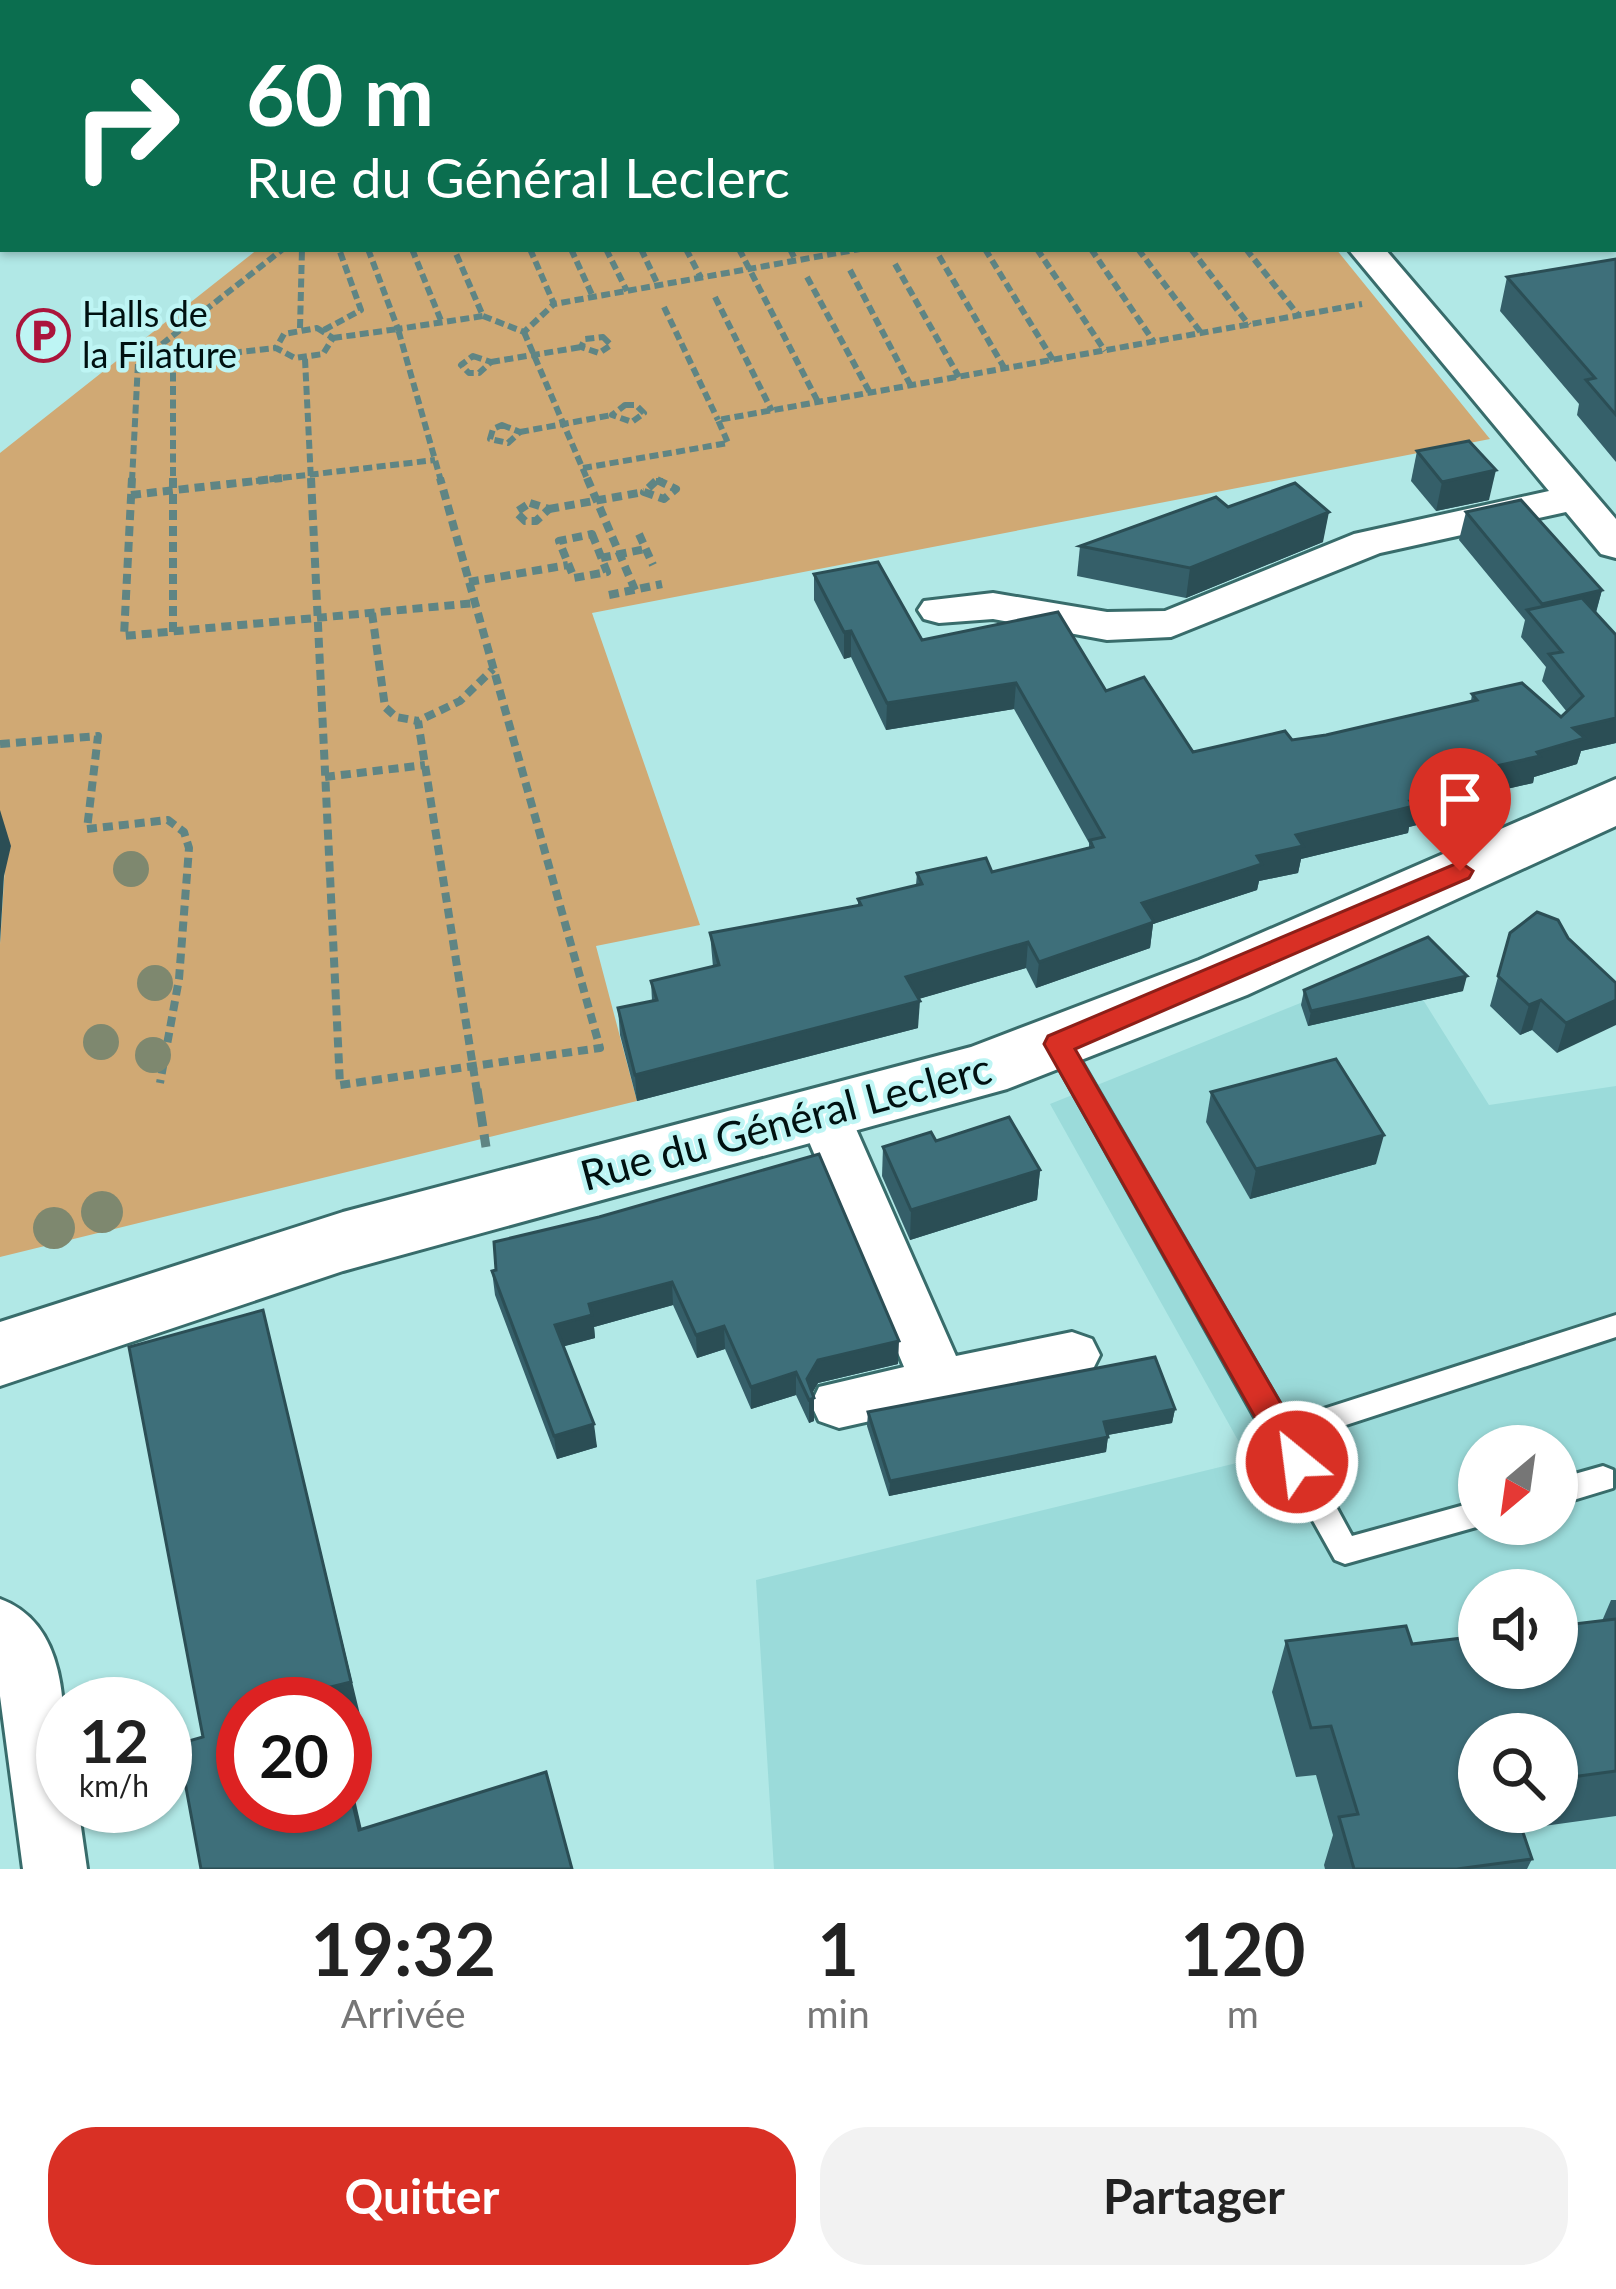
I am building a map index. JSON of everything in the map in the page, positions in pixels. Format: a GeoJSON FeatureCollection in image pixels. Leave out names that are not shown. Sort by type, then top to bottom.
{"type":"FeatureCollection","features":[{"type":"Feature","properties":{"kind":"main road","name":"Rue du Général Leclerc"},"geometry":{"type":"LineString","coordinates":[[0,1354],[343,1242],[824,1113],[1058,1044],[1234,972],[1616,800]]}},
{"type":"Feature","properties":{"kind":"main road","name":"Rue du Général Leclerc"},"geometry":{"type":"LineString","coordinates":[[0,1316],[76,1295],[343,1242]]}},
{"type":"Feature","properties":{"kind":"street"},"geometry":{"type":"LineString","coordinates":[[1369,252],[1616,545]]}},
{"type":"Feature","properties":{"kind":"street"},"geometry":{"type":"LineString","coordinates":[[939,610],[993,606],[1106,626],[1171,624],[1368,543],[1574,498]]}},
{"type":"Feature","properties":{"kind":"street"},"geometry":{"type":"LineString","coordinates":[[824,1113],[939,1382]]}},
{"type":"Feature","properties":{"kind":"street"},"geometry":{"type":"LineString","coordinates":[[839,1404],[1072,1355]]}},
{"type":"Feature","properties":{"kind":"street"},"geometry":{"type":"LineString","coordinates":[[0,1626],[26,1662],[55,1869]]}},
{"type":"Feature","properties":{"kind":"lane"},"geometry":{"type":"LineString","coordinates":[[1058,1044],[1345,1551],[1458,1520]]}},
{"type":"Feature","properties":{"kind":"lane"},"geometry":{"type":"LineString","coordinates":[[1282,1434],[1616,1326]]}},
{"type":"Feature","properties":{"kind":"lane"},"geometry":{"type":"LineString","coordinates":[[1578,1486],[1603,1479]]}},
{"type":"Feature","properties":{"kind":"path"},"geometry":{"type":"LineString","coordinates":[[279,252],[137,363],[124,636],[475,603]]}},
{"type":"Feature","properties":{"kind":"path"},"geometry":{"type":"LineString","coordinates":[[300,328],[302,252]]}},
{"type":"Feature","properties":{"kind":"path"},"geometry":{"type":"LineString","coordinates":[[276,348],[284,334],[300,328],[325,330],[361,310],[340,252]]}},
{"type":"Feature","properties":{"kind":"path"},"geometry":{"type":"LineString","coordinates":[[304,359],[340,1085],[600,1048],[398,329],[369,252]]}},
{"type":"Feature","properties":{"kind":"path"},"geometry":{"type":"LineString","coordinates":[[413,252],[442,322]]}},
{"type":"Feature","properties":{"kind":"path"},"geometry":{"type":"LineString","coordinates":[[455,252],[483,316]]}},
{"type":"Feature","properties":{"kind":"path"},"geometry":{"type":"LineString","coordinates":[[531,252],[554,304]]}},
{"type":"Feature","properties":{"kind":"path"},"geometry":{"type":"LineString","coordinates":[[572,252],[593,297]]}},
{"type":"Feature","properties":{"kind":"path"},"geometry":{"type":"LineString","coordinates":[[608,252],[627,291]]}},
{"type":"Feature","properties":{"kind":"path"},"geometry":{"type":"LineString","coordinates":[[642,252],[658,285]]}},
{"type":"Feature","properties":{"kind":"path"},"geometry":{"type":"LineString","coordinates":[[688,252],[701,278]]}},
{"type":"Feature","properties":{"kind":"path"},"geometry":{"type":"LineString","coordinates":[[741,252],[818,403]]}},
{"type":"Feature","properties":{"kind":"path"},"geometry":{"type":"LineString","coordinates":[[792,252],[796,261]]}},
{"type":"Feature","properties":{"kind":"path"},"geometry":{"type":"LineString","coordinates":[[524,332],[554,304],[834,252]]}},
{"type":"Feature","properties":{"kind":"path"},"geometry":{"type":"LineString","coordinates":[[987,252],[1053,360]]}},
{"type":"Feature","properties":{"kind":"path"},"geometry":{"type":"LineString","coordinates":[[1039,252],[1105,351]]}},
{"type":"Feature","properties":{"kind":"path"},"geometry":{"type":"LineString","coordinates":[[1092,252],[1154,342]]}},
{"type":"Feature","properties":{"kind":"path"},"geometry":{"type":"LineString","coordinates":[[1140,252],[1202,334]]}},
{"type":"Feature","properties":{"kind":"path"},"geometry":{"type":"LineString","coordinates":[[1193,252],[1250,325]]}},
{"type":"Feature","properties":{"kind":"path"},"geometry":{"type":"LineString","coordinates":[[1248,252],[1299,316]]}},
{"type":"Feature","properties":{"kind":"path"},"geometry":{"type":"LineString","coordinates":[[939,256],[1005,369]]}},
{"type":"Feature","properties":{"kind":"path"},"geometry":{"type":"LineString","coordinates":[[896,264],[959,377]]}},
{"type":"Feature","properties":{"kind":"path"},"geometry":{"type":"LineString","coordinates":[[850,270],[911,386]]}},
{"type":"Feature","properties":{"kind":"path"},"geometry":{"type":"LineString","coordinates":[[807,277],[870,393]]}},
{"type":"Feature","properties":{"kind":"path"},"geometry":{"type":"LineString","coordinates":[[715,297],[772,411]]}},
{"type":"Feature","properties":{"kind":"path"},"geometry":{"type":"LineString","coordinates":[[583,468],[728,443],[664,307]]}},
{"type":"Feature","properties":{"kind":"path"},"geometry":{"type":"LineString","coordinates":[[718,420],[1345,308]]}},
{"type":"Feature","properties":{"kind":"path"},"geometry":{"type":"LineString","coordinates":[[333,338],[483,316],[524,332],[635,590]]}},
{"type":"Feature","properties":{"kind":"path"},"geometry":{"type":"LineString","coordinates":[[325,330],[333,338]]}},
{"type":"Feature","properties":{"kind":"path"},"geometry":{"type":"LineString","coordinates":[[137,363],[276,348],[286,356],[304,359],[329,349],[333,338]]}},
{"type":"Feature","properties":{"kind":"path"},"geometry":{"type":"LineString","coordinates":[[491,362],[479,373],[469,373],[461,365],[473,356],[491,362],[581,346]]}},
{"type":"Feature","properties":{"kind":"path"},"geometry":{"type":"LineString","coordinates":[[173,359],[173,632]]}},
{"type":"Feature","properties":{"kind":"path"},"geometry":{"type":"LineString","coordinates":[[520,432],[508,443],[490,439],[502,425],[520,432],[612,415],[625,405],[636,405],[644,413],[632,422],[612,415]]}},
{"type":"Feature","properties":{"kind":"path"},"geometry":{"type":"LineString","coordinates":[[131,495],[311,478],[435,460]]}},
{"type":"Feature","properties":{"kind":"path"},"geometry":{"type":"LineString","coordinates":[[549,509],[536,521],[525,521],[516,512],[530,502],[549,509],[644,492],[664,499],[676,489],[668,481],[657,480],[644,492]]}},
{"type":"Feature","properties":{"kind":"path"},"geometry":{"type":"LineString","coordinates":[[592,534],[608,572],[574,578],[568,565],[559,541],[592,534]]}},
{"type":"Feature","properties":{"kind":"path"},"geometry":{"type":"LineString","coordinates":[[639,534],[653,565]]}},
{"type":"Feature","properties":{"kind":"path"},"geometry":{"type":"LineString","coordinates":[[601,558],[645,549]]}},
{"type":"Feature","properties":{"kind":"path"},"geometry":{"type":"LineString","coordinates":[[469,582],[568,565]]}},
{"type":"Feature","properties":{"kind":"path"},"geometry":{"type":"LineString","coordinates":[[609,595],[662,584]]}},
{"type":"Feature","properties":{"kind":"path"},"geometry":{"type":"LineString","coordinates":[[372,613],[385,707],[396,717],[418,721],[444,712],[475,693],[494,669]]}},
{"type":"Feature","properties":{"kind":"path"},"geometry":{"type":"LineString","coordinates":[[418,721],[495,1201]]}},
{"type":"Feature","properties":{"kind":"path"},"geometry":{"type":"LineString","coordinates":[[0,744],[98,736],[87,829],[168,820],[184,832],[189,848],[178,979],[160,1083]]}},
{"type":"Feature","properties":{"kind":"path"},"geometry":{"type":"LineString","coordinates":[[325,777],[425,765]]}},
{"type":"Feature","properties":{"kind":"shaded area"},"geometry":{"type":"Polygon","coordinates":[[[254,252],[1338,252],[1490,439],[592,613],[700,925],[596,946],[637,1101],[0,1257],[0,944],[6,849],[11,847],[0,847],[0,453],[254,252]]]}},
{"type":"Feature","properties":{"kind":"shaded area"},"geometry":{"type":"Polygon","coordinates":[[[1400,963],[1489,1105],[1616,1086],[1616,1869],[774,1869],[756,1580],[1249,1460],[1050,1104],[1400,963]]]}},
{"type":"Feature","properties":{"kind":"building"},"geometry":{"type":"Polygon","coordinates":[[[1616,259],[1616,415],[1586,380],[1595,378],[1507,277],[1616,259]]]}},
{"type":"Feature","properties":{"kind":"building"},"geometry":{"type":"Polygon","coordinates":[[[1469,441],[1496,470],[1442,482],[1417,451],[1469,441]]]}},
{"type":"Feature","properties":{"kind":"building"},"geometry":{"type":"Polygon","coordinates":[[[1295,483],[1329,512],[1190,568],[1080,546],[1216,497],[1228,507],[1295,483]]]}},
{"type":"Feature","properties":{"kind":"building"},"geometry":{"type":"Polygon","coordinates":[[[1521,500],[1602,590],[1542,604],[1466,512],[1521,500]]]}},
{"type":"Feature","properties":{"kind":"building"},"geometry":{"type":"Polygon","coordinates":[[[878,562],[922,640],[1058,612],[1106,691],[1144,677],[1193,752],[1285,731],[1292,740],[1326,735],[1477,700],[1472,694],[1522,683],[1561,717],[1583,696],[1549,654],[1562,652],[1527,610],[1582,598],[1616,635],[1616,718],[1573,728],[1585,738],[1537,752],[1540,756],[1470,772],[1479,784],[1410,801],[1414,806],[1296,835],[1303,846],[1257,856],[1262,864],[1142,903],[1154,922],[1039,962],[1028,942],[906,977],[920,1001],[635,1075],[618,1008],[657,1000],[651,981],[719,965],[710,933],[861,905],[858,899],[922,884],[917,873],[986,858],[992,872],[1093,847],[1090,840],[1104,837],[1016,683],[887,703],[851,631],[844,632],[814,574],[878,562]]]}},
{"type":"Feature","properties":{"kind":"building"},"geometry":{"type":"Polygon","coordinates":[[[1537,912],[1558,920],[1568,938],[1616,983],[1616,1000],[1566,1023],[1541,1000],[1529,1005],[1498,976],[1510,933],[1537,912]]]}},
{"type":"Feature","properties":{"kind":"building"},"geometry":{"type":"Polygon","coordinates":[[[1428,937],[1467,976],[1311,1011],[1304,990],[1428,937]]]}},
{"type":"Feature","properties":{"kind":"building"},"geometry":{"type":"Polygon","coordinates":[[[1336,1059],[1384,1135],[1256,1169],[1211,1092],[1336,1059]]]}},
{"type":"Feature","properties":{"kind":"building"},"geometry":{"type":"Polygon","coordinates":[[[1009,1117],[1040,1170],[911,1210],[883,1147],[931,1132],[936,1141],[1009,1117]]]}},
{"type":"Feature","properties":{"kind":"building"},"geometry":{"type":"Polygon","coordinates":[[[819,1154],[899,1341],[818,1360],[807,1379],[814,1398],[809,1400],[796,1372],[751,1387],[724,1326],[696,1335],[672,1282],[589,1304],[592,1315],[555,1325],[594,1424],[554,1436],[492,1271],[496,1270],[494,1242],[819,1154]]]}},
{"type":"Feature","properties":{"kind":"building"},"geometry":{"type":"Polygon","coordinates":[[[263,1310],[350,1677],[216,1677],[216,1833],[372,1833],[372,1826],[546,1772],[572,1869],[201,1869],[192,1820],[192,1740],[203,1737],[129,1347],[263,1310]]]}},
{"type":"Feature","properties":{"kind":"building"},"geometry":{"type":"Polygon","coordinates":[[[1155,1357],[1175,1409],[1104,1422],[1108,1437],[890,1481],[868,1412],[1155,1357]]]}},
{"type":"Feature","properties":{"kind":"building"},"geometry":{"type":"Polygon","coordinates":[[[1616,1619],[1616,1771],[1578,1776],[1578,1713],[1458,1713],[1458,1833],[1523,1833],[1532,1859],[1457,1869],[1354,1869],[1339,1817],[1358,1814],[1331,1726],[1311,1728],[1286,1641],[1406,1626],[1412,1644],[1458,1639],[1458,1689],[1578,1689],[1578,1624],[1616,1619]]]}},
{"type":"Feature","properties":{"kind":"place","name":"Halls de la Filature"},"geometry":{"type":"Point","coordinates":[43,335]}},
{"type":"Feature","properties":{"kind":"route"},"geometry":{"type":"LineString","coordinates":[[1297,1462],[1058,1044],[1460,871]]}}]}
